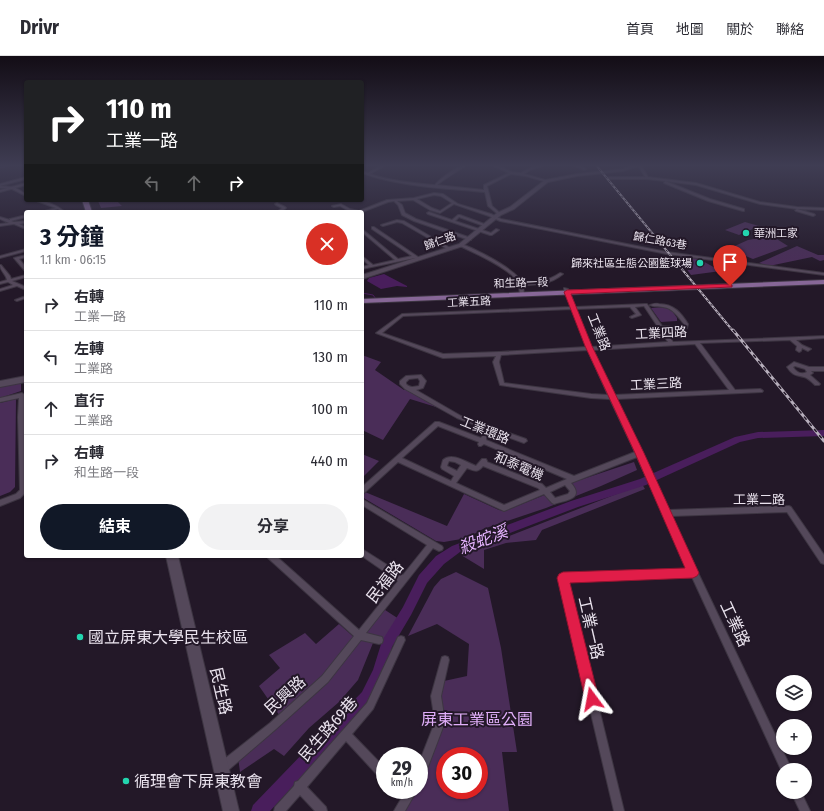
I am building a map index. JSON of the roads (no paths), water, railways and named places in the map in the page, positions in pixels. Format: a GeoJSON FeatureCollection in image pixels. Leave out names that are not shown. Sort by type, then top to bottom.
{"type":"FeatureCollection","features":[{"type":"Feature","properties":{"kind":"main road","name":"和生路一段"},"geometry":{"type":"LineString","coordinates":[[364,299],[521,290],[567,291],[824,281]]}},
{"type":"Feature","properties":{"kind":"street"},"geometry":{"type":"LineString","coordinates":[[363,210],[375,204],[393,200]]}},
{"type":"Feature","properties":{"kind":"street"},"geometry":{"type":"LineString","coordinates":[[395,200],[400,205],[403,214],[415,220],[470,238]]}},
{"type":"Feature","properties":{"kind":"street"},"geometry":{"type":"LineString","coordinates":[[416,200],[431,209],[440,212],[454,203]]}},
{"type":"Feature","properties":{"kind":"street","name":"歸仁路63巷"},"geometry":{"type":"LineString","coordinates":[[450,200],[454,203],[497,216],[500,220],[667,253],[824,274]]}},
{"type":"Feature","properties":{"kind":"street"},"geometry":{"type":"LineString","coordinates":[[489,200],[490,206],[497,216]]}},
{"type":"Feature","properties":{"kind":"street","name":"歸仁路"},"geometry":{"type":"LineString","coordinates":[[364,276],[461,245],[497,216],[512,208],[522,200]]}},
{"type":"Feature","properties":{"kind":"street"},"geometry":{"type":"LineString","coordinates":[[710,200],[743,210]]}},
{"type":"Feature","properties":{"kind":"street"},"geometry":{"type":"LineString","coordinates":[[749,200],[780,206],[813,215]]}},
{"type":"Feature","properties":{"kind":"street"},"geometry":{"type":"LineString","coordinates":[[42,202],[59,208]]}},
{"type":"Feature","properties":{"kind":"street"},"geometry":{"type":"LineString","coordinates":[[277,204],[284,208],[282,210]]}},
{"type":"Feature","properties":{"kind":"street"},"geometry":{"type":"LineString","coordinates":[[334,206],[341,205],[349,210]]}},
{"type":"Feature","properties":{"kind":"street"},"geometry":{"type":"LineString","coordinates":[[780,206],[824,209]]}},
{"type":"Feature","properties":{"kind":"street"},"geometry":{"type":"LineString","coordinates":[[50,210],[59,208]]}},
{"type":"Feature","properties":{"kind":"street"},"geometry":{"type":"LineString","coordinates":[[429,213],[491,234],[497,230]]}},
{"type":"Feature","properties":{"kind":"street"},"geometry":{"type":"LineString","coordinates":[[452,221],[459,216],[485,225]]}},
{"type":"Feature","properties":{"kind":"street"},"geometry":{"type":"LineString","coordinates":[[8,221],[24,217]]}},
{"type":"Feature","properties":{"kind":"street"},"geometry":{"type":"LineString","coordinates":[[0,218],[24,227]]}},
{"type":"Feature","properties":{"kind":"street"},"geometry":{"type":"LineString","coordinates":[[383,225],[397,221],[402,222],[450,249]]}},
{"type":"Feature","properties":{"kind":"street"},"geometry":{"type":"LineString","coordinates":[[4,230],[0,225],[24,222]]}},
{"type":"Feature","properties":{"kind":"street"},"geometry":{"type":"LineString","coordinates":[[373,228],[417,258]]}},
{"type":"Feature","properties":{"kind":"street"},"geometry":{"type":"LineString","coordinates":[[364,232],[397,260]]}},
{"type":"Feature","properties":{"kind":"street"},"geometry":{"type":"LineString","coordinates":[[461,245],[517,277],[521,290],[551,281],[561,274]]}},
{"type":"Feature","properties":{"kind":"street"},"geometry":{"type":"LineString","coordinates":[[0,257],[24,251]]}},
{"type":"Feature","properties":{"kind":"street"},"geometry":{"type":"LineString","coordinates":[[24,256],[16,258],[24,268]]}},
{"type":"Feature","properties":{"kind":"street"},"geometry":{"type":"LineString","coordinates":[[364,258],[371,265]]}},
{"type":"Feature","properties":{"kind":"street"},"geometry":{"type":"LineString","coordinates":[[364,267],[397,260],[417,258]]}},
{"type":"Feature","properties":{"kind":"street"},"geometry":{"type":"LineString","coordinates":[[0,266],[8,276],[9,281],[24,288]]}},
{"type":"Feature","properties":{"kind":"street"},"geometry":{"type":"LineString","coordinates":[[0,283],[24,277]]}},
{"type":"Feature","properties":{"kind":"street"},"geometry":{"type":"LineString","coordinates":[[0,290],[17,285]]}},
{"type":"Feature","properties":{"kind":"street","name":"工業路"},"geometry":{"type":"LineString","coordinates":[[567,291],[590,348],[640,453],[693,573],[783,763]]}},
{"type":"Feature","properties":{"kind":"street"},"geometry":{"type":"LineString","coordinates":[[17,300],[24,298]]}},
{"type":"Feature","properties":{"kind":"street"},"geometry":{"type":"LineString","coordinates":[[652,305],[663,304],[675,309],[686,324],[685,327],[660,328]]}},
{"type":"Feature","properties":{"kind":"street","name":"工業五路"},"geometry":{"type":"LineString","coordinates":[[499,354],[443,356],[378,333],[402,315],[645,305],[671,344]]}},
{"type":"Feature","properties":{"kind":"street"},"geometry":{"type":"LineString","coordinates":[[632,306],[639,315],[632,317]]}},
{"type":"Feature","properties":{"kind":"street"},"geometry":{"type":"LineString","coordinates":[[790,337],[800,348],[808,349]]}},
{"type":"Feature","properties":{"kind":"street","name":"工業四路"},"geometry":{"type":"LineString","coordinates":[[499,354],[790,337],[823,338]]}},
{"type":"Feature","properties":{"kind":"street"},"geometry":{"type":"LineString","coordinates":[[696,342],[733,392]]}},
{"type":"Feature","properties":{"kind":"street","name":"工業三路"},"geometry":{"type":"LineString","coordinates":[[499,354],[496,362],[502,384],[591,396],[613,397],[760,391]]}},
{"type":"Feature","properties":{"kind":"street"},"geometry":{"type":"LineString","coordinates":[[817,384],[808,372],[824,369]]}},
{"type":"Feature","properties":{"kind":"street"},"geometry":{"type":"LineString","coordinates":[[0,384],[24,378]]}},
{"type":"Feature","properties":{"kind":"street"},"geometry":{"type":"LineString","coordinates":[[407,388],[459,417],[524,440]]}},
{"type":"Feature","properties":{"kind":"street"},"geometry":{"type":"LineString","coordinates":[[0,400],[22,395],[24,433],[23,491],[18,496],[0,503]]}},
{"type":"Feature","properties":{"kind":"street","name":"工業環路"},"geometry":{"type":"LineString","coordinates":[[364,489],[437,423],[576,480]]}},
{"type":"Feature","properties":{"kind":"street"},"geometry":{"type":"LineString","coordinates":[[490,428],[480,444],[520,461]]}},
{"type":"Feature","properties":{"kind":"street"},"geometry":{"type":"LineString","coordinates":[[398,459],[504,508],[640,453]]}},
{"type":"Feature","properties":{"kind":"street","name":"和泰電機"},"geometry":{"type":"LineString","coordinates":[[458,475],[445,469],[444,464],[448,459],[452,458],[477,469],[483,462],[540,486],[554,501],[570,496],[573,493],[573,490],[566,482]]}},
{"type":"Feature","properties":{"kind":"street"},"geometry":{"type":"LineString","coordinates":[[452,484],[465,465]]}},
{"type":"Feature","properties":{"kind":"street","name":"民福路"},"geometry":{"type":"LineString","coordinates":[[360,636],[403,580],[436,546],[364,503]]}},
{"type":"Feature","properties":{"kind":"street","name":"工業二路"},"geometry":{"type":"LineString","coordinates":[[666,513],[789,509],[824,561]]}},
{"type":"Feature","properties":{"kind":"street"},"geometry":{"type":"LineString","coordinates":[[364,553],[403,580]]}},
{"type":"Feature","properties":{"kind":"street","name":"民生路"},"geometry":{"type":"LineString","coordinates":[[172,558],[231,811]]}},
{"type":"Feature","properties":{"kind":"street"},"geometry":{"type":"LineString","coordinates":[[273,558],[360,636],[379,640]]}},
{"type":"Feature","properties":{"kind":"street","name":"工業一路"},"geometry":{"type":"LineString","coordinates":[[619,811],[563,578],[693,573]]}},
{"type":"Feature","properties":{"kind":"street","name":"民興路"},"geometry":{"type":"LineString","coordinates":[[221,768],[273,726],[325,679],[360,636]]}},
{"type":"Feature","properties":{"kind":"street","name":"民生路69巷"},"geometry":{"type":"LineString","coordinates":[[279,811],[370,706],[401,640]]}},
{"type":"Feature","properties":{"kind":"street"},"geometry":{"type":"LineString","coordinates":[[428,753],[440,722],[436,696],[445,660]]}},
{"type":"Feature","properties":{"kind":"street"},"geometry":{"type":"LineString","coordinates":[[346,734],[376,766]]}},
{"type":"Feature","properties":{"kind":"street"},"geometry":{"type":"LineString","coordinates":[[300,786],[322,811]]}},
{"type":"Feature","properties":{"kind":"street"},"geometry":{"type":"LineString","coordinates":[[399,811],[407,799]]}},
{"type":"Feature","properties":{"kind":"street"},"geometry":{"type":"LineString","coordinates":[[799,799],[805,811]]}},
{"type":"Feature","properties":{"kind":"waterway"},"geometry":{"type":"LineString","coordinates":[[364,293],[373,295],[379,303]]}},
{"type":"Feature","properties":{"kind":"waterway","name":"殺蛇溪"},"geometry":{"type":"LineString","coordinates":[[259,811],[367,697],[379,672],[386,645],[407,611],[423,579],[440,560],[456,549],[575,504],[643,482],[738,439],[758,435],[824,433]]}},
{"type":"Feature","properties":{"kind":"railway"},"geometry":{"type":"LineString","coordinates":[[625,200],[733,331]]}},
{"type":"Feature","properties":{"kind":"railway"},"geometry":{"type":"LineString","coordinates":[[733,330],[824,441]]}},
{"type":"Feature","properties":{"kind":"place","name":"華洲工家"},"geometry":{"type":"Point","coordinates":[746,233]}},
{"type":"Feature","properties":{"kind":"place","name":"歸來社區生態公園籃球場"},"geometry":{"type":"Point","coordinates":[700,263]}},
{"type":"Feature","properties":{"kind":"place","name":"國立屏東大學民生校區"},"geometry":{"type":"Point","coordinates":[80,637]}},
{"type":"Feature","properties":{"kind":"place","name":"循理會下屏東教會"},"geometry":{"type":"Point","coordinates":[126,781]}},
{"type":"Feature","properties":{"kind":"park label","name":"屏東工業區公園"},"geometry":{"type":"Point","coordinates":[477,719]}}]}
